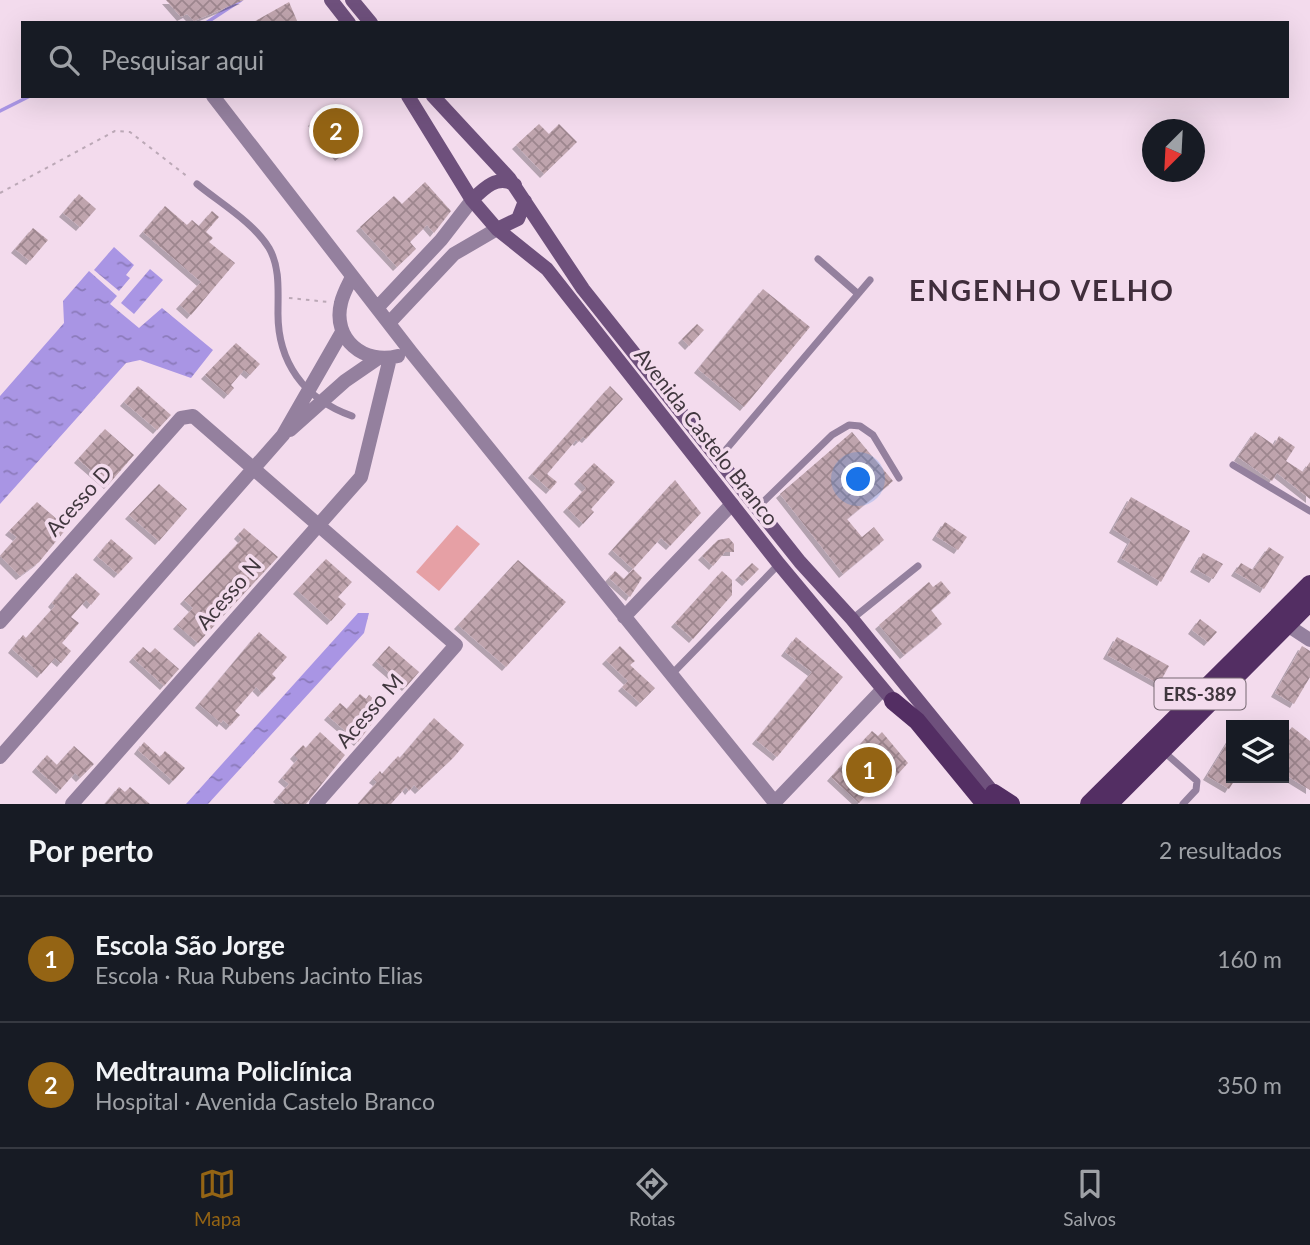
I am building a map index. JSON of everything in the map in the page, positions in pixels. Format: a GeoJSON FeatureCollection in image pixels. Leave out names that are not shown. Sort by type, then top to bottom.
{"type":"FeatureCollection","features":[{"type":"Feature","properties":{"kind":"main road"},"geometry":{"type":"LineString","coordinates":[[331,0],[347,21]]}},
{"type":"Feature","properties":{"kind":"main road"},"geometry":{"type":"LineString","coordinates":[[352,0],[369,21]]}},
{"type":"Feature","properties":{"kind":"main road","name":"Avenida Castelo Branco"},"geometry":{"type":"LineString","coordinates":[[409,98],[472,200],[498,229],[547,269],[779,564],[975,804]]}},
{"type":"Feature","properties":{"kind":"main road","name":"Avenida Castelo Branco"},"geometry":{"type":"LineString","coordinates":[[435,98],[515,185],[583,289],[757,508],[852,619],[994,800]]}},
{"type":"Feature","properties":{"kind":"main road"},"geometry":{"type":"LineString","coordinates":[[472,200],[495,182],[509,181],[515,185]]}},
{"type":"Feature","properties":{"kind":"main road"},"geometry":{"type":"LineString","coordinates":[[498,229],[518,219],[525,201]]}},
{"type":"Feature","properties":{"kind":"main road","name":"ERS-389"},"geometry":{"type":"LineString","coordinates":[[1089,804],[1310,584]]}},
{"type":"Feature","properties":{"kind":"main road","name":"ERS-389"},"geometry":{"type":"LineString","coordinates":[[1109,804],[1310,602]]}},
{"type":"Feature","properties":{"kind":"main road"},"geometry":{"type":"LineString","coordinates":[[887,695],[917,721],[994,800],[1011,804]]}},
{"type":"Feature","properties":{"kind":"street"},"geometry":{"type":"LineString","coordinates":[[215,98],[411,352],[775,803],[887,695]]}},
{"type":"Feature","properties":{"kind":"street"},"geometry":{"type":"LineString","coordinates":[[377,308],[441,240],[472,200]]}},
{"type":"Feature","properties":{"kind":"street"},"geometry":{"type":"LineString","coordinates":[[389,323],[454,254],[498,229]]}},
{"type":"Feature","properties":{"kind":"street"},"geometry":{"type":"LineString","coordinates":[[441,240],[454,254]]}},
{"type":"Feature","properties":{"kind":"street"},"geometry":{"type":"LineString","coordinates":[[0,757],[283,435],[342,332],[341,303],[352,277]]}},
{"type":"Feature","properties":{"kind":"street"},"geometry":{"type":"LineString","coordinates":[[342,332],[351,345],[384,358]]}},
{"type":"Feature","properties":{"kind":"street"},"geometry":{"type":"LineString","coordinates":[[283,435],[345,380],[384,358],[411,352]]}},
{"type":"Feature","properties":{"kind":"street","name":"Acesso N"},"geometry":{"type":"LineString","coordinates":[[72,804],[361,477],[380,393],[384,358]]}},
{"type":"Feature","properties":{"kind":"street","name":"Acesso D"},"geometry":{"type":"LineString","coordinates":[[0,622],[181,418],[193,416],[255,468]]}},
{"type":"Feature","properties":{"kind":"street"},"geometry":{"type":"LineString","coordinates":[[255,468],[319,524]]}},
{"type":"Feature","properties":{"kind":"street"},"geometry":{"type":"LineString","coordinates":[[624,617],[732,504]]}},
{"type":"Feature","properties":{"kind":"street","name":"Acesso M"},"geometry":{"type":"LineString","coordinates":[[316,804],[456,646],[319,524]]}},
{"type":"Feature","properties":{"kind":"street"},"geometry":{"type":"LineString","coordinates":[[1287,625],[1310,640]]}},
{"type":"Feature","properties":{"kind":"lane"},"geometry":{"type":"LineString","coordinates":[[197,184],[256,232],[270,250],[278,272],[282,347],[289,366],[308,392],[322,403],[352,416]]}},
{"type":"Feature","properties":{"kind":"lane"},"geometry":{"type":"LineString","coordinates":[[818,259],[857,293]]}},
{"type":"Feature","properties":{"kind":"lane"},"geometry":{"type":"LineString","coordinates":[[718,458],[870,280]]}},
{"type":"Feature","properties":{"kind":"lane"},"geometry":{"type":"LineString","coordinates":[[757,508],[832,435],[849,425],[860,426],[873,435],[899,478]]}},
{"type":"Feature","properties":{"kind":"lane"},"geometry":{"type":"LineString","coordinates":[[1233,465],[1310,511]]}},
{"type":"Feature","properties":{"kind":"lane"},"geometry":{"type":"LineString","coordinates":[[671,675],[779,564]]}},
{"type":"Feature","properties":{"kind":"lane"},"geometry":{"type":"LineString","coordinates":[[852,619],[918,566]]}},
{"type":"Feature","properties":{"kind":"lane"},"geometry":{"type":"LineString","coordinates":[[1163,750],[1197,781],[1196,790],[1183,804]]}},
{"type":"Feature","properties":{"kind":"path"},"geometry":{"type":"LineString","coordinates":[[0,193],[115,131],[130,132],[197,184]]}},
{"type":"Feature","properties":{"kind":"path"},"geometry":{"type":"LineString","coordinates":[[278,296],[341,303]]}},
{"type":"Feature","properties":{"kind":"shaded area"},"geometry":{"type":"Polygon","coordinates":[[[457,525],[480,544],[439,591],[416,572],[457,525]]]}},
{"type":"Feature","properties":{"kind":"water"},"geometry":{"type":"Polygon","coordinates":[[[114,247],[134,265],[126,275],[130,278],[119,291],[94,270],[114,247]]]}},
{"type":"Feature","properties":{"kind":"water"},"geometry":{"type":"Polygon","coordinates":[[[150,269],[163,280],[134,314],[121,303],[150,269]]]}},
{"type":"Feature","properties":{"kind":"water"},"geometry":{"type":"Polygon","coordinates":[[[89,271],[117,296],[110,304],[139,328],[162,308],[213,350],[191,378],[140,360],[126,363],[0,504],[0,396],[64,323],[63,301],[89,271]]]}},
{"type":"Feature","properties":{"kind":"water"},"geometry":{"type":"Polygon","coordinates":[[[358,613],[369,613],[364,633],[208,804],[186,804],[358,613]]]}},
{"type":"Feature","properties":{"kind":"building"},"geometry":{"type":"Polygon","coordinates":[[[166,0],[244,0],[194,21],[187,14],[181,17],[166,0]]]}},
{"type":"Feature","properties":{"kind":"building"},"geometry":{"type":"Polygon","coordinates":[[[289,2],[297,21],[256,21],[289,2]]]}},
{"type":"Feature","properties":{"kind":"building"},"geometry":{"type":"Polygon","coordinates":[[[332,106],[360,141],[339,157],[312,122],[332,106]]]}},
{"type":"Feature","properties":{"kind":"building"},"geometry":{"type":"Polygon","coordinates":[[[539,124],[549,134],[559,124],[577,142],[544,174],[516,145],[539,124]]]}},
{"type":"Feature","properties":{"kind":"building"},"geometry":{"type":"Polygon","coordinates":[[[425,182],[451,211],[434,233],[427,225],[410,242],[416,249],[397,267],[360,227],[394,196],[402,204],[425,182]]]}},
{"type":"Feature","properties":{"kind":"building"},"geometry":{"type":"Polygon","coordinates":[[[79,194],[96,209],[80,227],[63,213],[79,194]]]}},
{"type":"Feature","properties":{"kind":"building"},"geometry":{"type":"Polygon","coordinates":[[[165,206],[187,225],[192,220],[199,226],[212,211],[219,217],[206,232],[213,238],[209,242],[235,263],[191,315],[180,305],[201,282],[143,232],[165,206]]]}},
{"type":"Feature","properties":{"kind":"building"},"geometry":{"type":"Polygon","coordinates":[[[33,228],[48,240],[30,261],[15,249],[33,228]]]}},
{"type":"Feature","properties":{"kind":"building"},"geometry":{"type":"Polygon","coordinates":[[[763,289],[810,327],[744,407],[698,369],[763,289]]]}},
{"type":"Feature","properties":{"kind":"building"},"geometry":{"type":"Polygon","coordinates":[[[697,324],[704,330],[689,346],[682,339],[697,324]]]}},
{"type":"Feature","properties":{"kind":"building"},"geometry":{"type":"Polygon","coordinates":[[[236,343],[260,364],[250,375],[244,370],[231,385],[234,388],[228,395],[205,375],[236,343]]]}},
{"type":"Feature","properties":{"kind":"building"},"geometry":{"type":"Polygon","coordinates":[[[138,386],[171,415],[157,430],[124,402],[138,386]]]}},
{"type":"Feature","properties":{"kind":"building"},"geometry":{"type":"Polygon","coordinates":[[[610,386],[623,399],[586,439],[583,437],[578,442],[576,440],[547,474],[557,482],[550,490],[532,474],[610,386]]]}},
{"type":"Feature","properties":{"kind":"building"},"geometry":{"type":"Polygon","coordinates":[[[105,429],[134,455],[108,485],[78,459],[105,429]]]}},
{"type":"Feature","properties":{"kind":"building"},"geometry":{"type":"Polygon","coordinates":[[[852,432],[893,481],[847,519],[862,537],[874,527],[884,540],[843,574],[780,494],[852,432]]]}},
{"type":"Feature","properties":{"kind":"building"},"geometry":{"type":"Polygon","coordinates":[[[1255,432],[1274,445],[1279,436],[1295,447],[1286,461],[1303,472],[1310,462],[1310,499],[1277,473],[1272,481],[1238,457],[1255,432]]]}},
{"type":"Feature","properties":{"kind":"building"},"geometry":{"type":"Polygon","coordinates":[[[594,463],[615,482],[591,509],[594,512],[583,524],[567,508],[586,488],[578,480],[594,463]]]}},
{"type":"Feature","properties":{"kind":"building"},"geometry":{"type":"Polygon","coordinates":[[[675,480],[701,513],[670,546],[661,538],[633,569],[612,550],[675,480]]]}},
{"type":"Feature","properties":{"kind":"building"},"geometry":{"type":"Polygon","coordinates":[[[159,484],[187,509],[159,541],[129,515],[159,484]]]}},
{"type":"Feature","properties":{"kind":"building"},"geometry":{"type":"Polygon","coordinates":[[[1131,497],[1190,531],[1161,582],[1121,558],[1131,540],[1113,529],[1131,497]]]}},
{"type":"Feature","properties":{"kind":"building"},"geometry":{"type":"Polygon","coordinates":[[[37,502],[67,528],[39,562],[20,576],[0,556],[17,537],[9,531],[37,502]]]}},
{"type":"Feature","properties":{"kind":"building"},"geometry":{"type":"Polygon","coordinates":[[[945,522],[967,537],[958,550],[936,536],[945,522]]]}},
{"type":"Feature","properties":{"kind":"building"},"geometry":{"type":"Polygon","coordinates":[[[244,528],[278,557],[198,643],[177,625],[193,608],[184,600],[242,539],[238,535],[244,528]]]}},
{"type":"Feature","properties":{"kind":"building"},"geometry":{"type":"Polygon","coordinates":[[[729,538],[734,544],[734,552],[725,552],[713,566],[702,556],[718,540],[729,538]]]}},
{"type":"Feature","properties":{"kind":"building"},"geometry":{"type":"Polygon","coordinates":[[[111,539],[133,558],[118,574],[97,556],[111,539]]]}},
{"type":"Feature","properties":{"kind":"building"},"geometry":{"type":"Polygon","coordinates":[[[1269,547],[1284,557],[1264,589],[1235,572],[1241,563],[1253,570],[1269,547]]]}},
{"type":"Feature","properties":{"kind":"building"},"geometry":{"type":"Polygon","coordinates":[[[1203,553],[1223,564],[1213,579],[1194,568],[1203,553]]]}},
{"type":"Feature","properties":{"kind":"building"},"geometry":{"type":"Polygon","coordinates":[[[326,559],[352,582],[338,597],[346,604],[331,621],[297,590],[326,559]]]}},
{"type":"Feature","properties":{"kind":"building"},"geometry":{"type":"Polygon","coordinates":[[[518,560],[566,602],[506,667],[458,625],[518,560]]]}},
{"type":"Feature","properties":{"kind":"building"},"geometry":{"type":"Polygon","coordinates":[[[752,563],[759,569],[746,582],[739,576],[752,563]]]}},
{"type":"Feature","properties":{"kind":"building"},"geometry":{"type":"Polygon","coordinates":[[[633,569],[642,578],[630,597],[609,578],[615,571],[624,579],[633,569]]]}},
{"type":"Feature","properties":{"kind":"building"},"geometry":{"type":"Polygon","coordinates":[[[722,571],[732,580],[732,595],[693,639],[675,623],[722,571]]]}},
{"type":"Feature","properties":{"kind":"building"},"geometry":{"type":"Polygon","coordinates":[[[76,573],[100,594],[91,605],[86,600],[71,617],[79,623],[62,643],[71,651],[61,663],[55,658],[41,674],[12,649],[23,635],[26,638],[55,606],[52,603],[76,573]]]}},
{"type":"Feature","properties":{"kind":"building"},"geometry":{"type":"Polygon","coordinates":[[[941,581],[951,593],[931,610],[942,624],[904,655],[879,625],[929,582],[933,587],[941,581]]]}},
{"type":"Feature","properties":{"kind":"building"},"geometry":{"type":"Polygon","coordinates":[[[1200,619],[1217,632],[1208,642],[1192,630],[1200,619]]]}},
{"type":"Feature","properties":{"kind":"building"},"geometry":{"type":"Polygon","coordinates":[[[259,632],[287,657],[272,674],[276,678],[262,693],[256,687],[235,711],[240,715],[230,726],[223,720],[221,723],[199,704],[259,632]]]}},
{"type":"Feature","properties":{"kind":"building"},"geometry":{"type":"Polygon","coordinates":[[[796,637],[843,677],[777,757],[756,740],[812,672],[785,652],[796,637]]]}},
{"type":"Feature","properties":{"kind":"building"},"geometry":{"type":"Polygon","coordinates":[[[1117,637],[1169,666],[1159,684],[1107,655],[1117,637]]]}},
{"type":"Feature","properties":{"kind":"building"},"geometry":{"type":"Polygon","coordinates":[[[389,646],[419,672],[406,687],[376,661],[389,646]]]}},
{"type":"Feature","properties":{"kind":"building"},"geometry":{"type":"Polygon","coordinates":[[[620,646],[635,661],[630,665],[655,688],[640,703],[622,687],[628,681],[606,660],[620,646]]]}},
{"type":"Feature","properties":{"kind":"building"},"geometry":{"type":"Polygon","coordinates":[[[1302,646],[1310,651],[1310,677],[1294,704],[1275,693],[1302,646]]]}},
{"type":"Feature","properties":{"kind":"building"},"geometry":{"type":"Polygon","coordinates":[[[143,647],[150,653],[155,648],[179,669],[164,686],[133,658],[143,647]]]}},
{"type":"Feature","properties":{"kind":"building"},"geometry":{"type":"Polygon","coordinates":[[[360,694],[366,699],[369,695],[384,708],[358,742],[328,716],[340,703],[347,709],[360,694]]]}},
{"type":"Feature","properties":{"kind":"building"},"geometry":{"type":"Polygon","coordinates":[[[434,718],[464,745],[454,757],[419,790],[414,785],[409,791],[406,787],[391,804],[358,804],[377,782],[373,779],[380,771],[382,774],[398,756],[400,758],[434,718]]]}},
{"type":"Feature","properties":{"kind":"building"},"geometry":{"type":"Polygon","coordinates":[[[1292,727],[1310,741],[1310,790],[1289,777],[1289,731],[1292,727]]]}},
{"type":"Feature","properties":{"kind":"building"},"geometry":{"type":"Polygon","coordinates":[[[872,731],[878,736],[882,732],[908,763],[887,786],[880,780],[859,803],[831,777],[872,731]]]}},
{"type":"Feature","properties":{"kind":"building"},"geometry":{"type":"Polygon","coordinates":[[[320,732],[345,755],[306,804],[284,804],[277,798],[289,784],[282,778],[298,759],[294,755],[303,745],[306,748],[320,732]]]}},
{"type":"Feature","properties":{"kind":"building"},"geometry":{"type":"Polygon","coordinates":[[[144,742],[160,757],[165,751],[185,768],[173,781],[138,750],[144,742]]]}},
{"type":"Feature","properties":{"kind":"building"},"geometry":{"type":"Polygon","coordinates":[[[1226,745],[1226,783],[1233,783],[1229,789],[1207,776],[1226,745]]]}},
{"type":"Feature","properties":{"kind":"building"},"geometry":{"type":"Polygon","coordinates":[[[74,746],[94,764],[80,778],[75,773],[60,790],[36,768],[47,755],[57,765],[74,746]]]}},
{"type":"Feature","properties":{"kind":"building"},"geometry":{"type":"Polygon","coordinates":[[[119,787],[125,792],[130,787],[150,804],[105,804],[119,787]]]}},
{"type":"Feature","properties":{"kind":"waterway"},"geometry":{"type":"LineString","coordinates":[[209,21],[241,0]]}},
{"type":"Feature","properties":{"kind":"waterway"},"geometry":{"type":"LineString","coordinates":[[0,111],[26,98]]}},
{"type":"Feature","properties":{"kind":"place","name":"Medtrauma Policlínica"},"geometry":{"type":"Point","coordinates":[336,131]}},
{"type":"Feature","properties":{"kind":"place","name":"Escola São Jorge"},"geometry":{"type":"Point","coordinates":[869,770]}},
{"type":"Feature","properties":{"kind":"district","name":"ENGENHO VELHO"},"geometry":{"type":"Point","coordinates":[1042,291]}}]}
